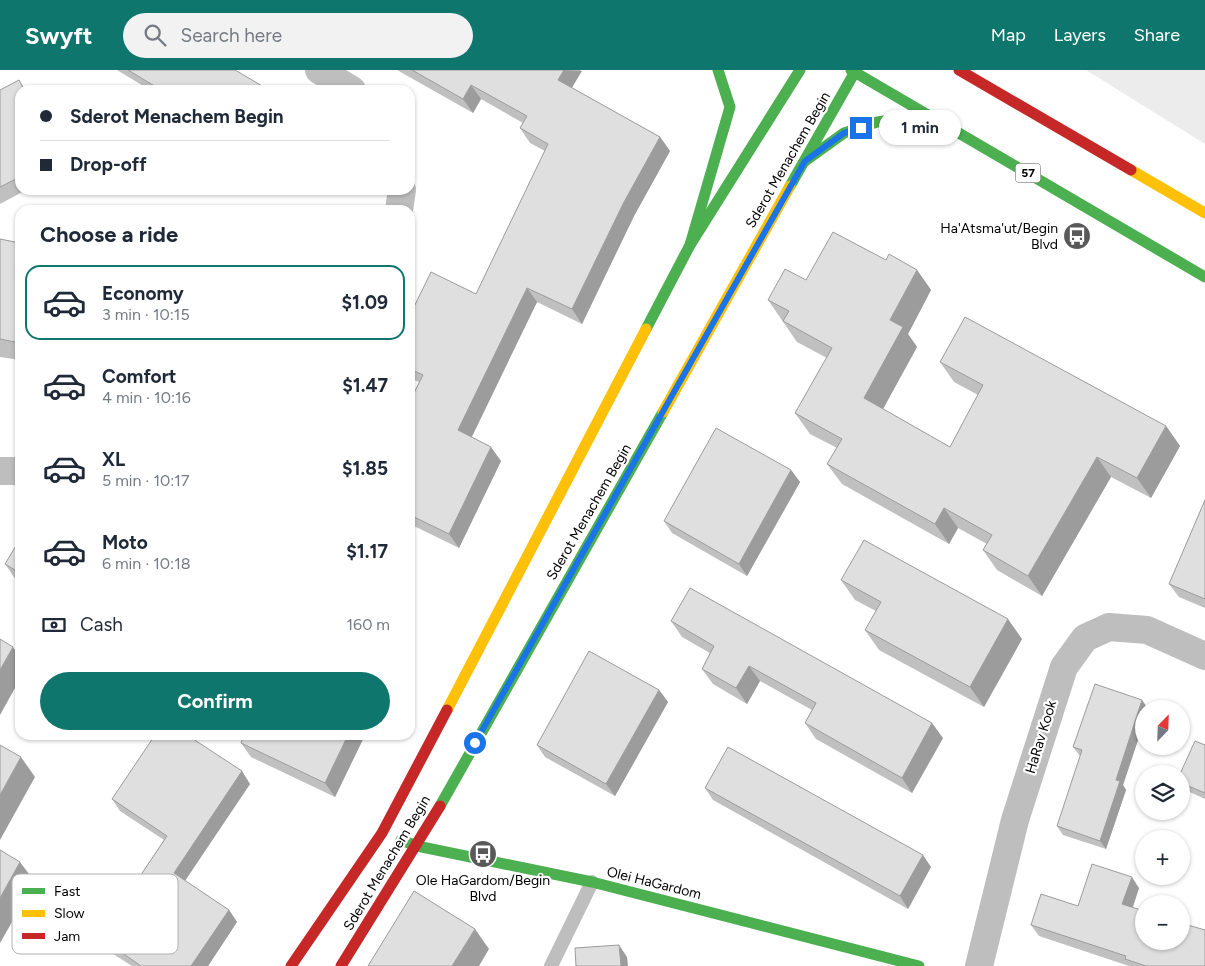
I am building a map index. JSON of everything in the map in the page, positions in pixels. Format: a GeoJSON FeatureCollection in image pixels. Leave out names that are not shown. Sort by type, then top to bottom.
{"type":"FeatureCollection","features":[{"type":"Feature","properties":{"kind":"main road"},"geometry":{"type":"LineString","coordinates":[[690,245],[730,107],[718,70]]}},
{"type":"Feature","properties":{"kind":"main road","name":"Sderot Menachem Begin"},"geometry":{"type":"LineString","coordinates":[[291,966],[382,833],[690,245],[800,70]]}},
{"type":"Feature","properties":{"kind":"main road"},"geometry":{"type":"LineString","coordinates":[[959,70],[1205,213]]}},
{"type":"Feature","properties":{"kind":"main road"},"geometry":{"type":"LineString","coordinates":[[984,70],[1012,101]]}},
{"type":"Feature","properties":{"kind":"main road","name":"Sderot Menachem Begin"},"geometry":{"type":"LineString","coordinates":[[341,966],[417,846],[805,161],[854,71]]}},
{"type":"Feature","properties":{"kind":"main road","name":"57"},"geometry":{"type":"LineString","coordinates":[[854,71],[1205,277]]}},
{"type":"Feature","properties":{"kind":"main road"},"geometry":{"type":"LineString","coordinates":[[805,161],[844,133],[877,122],[928,115]]}},
{"type":"Feature","properties":{"kind":"main road","name":"Olei HaGardom"},"geometry":{"type":"LineString","coordinates":[[382,833],[417,846],[592,882],[919,966]]}},
{"type":"Feature","properties":{"kind":"street"},"geometry":{"type":"LineString","coordinates":[[318,70],[344,85]]}},
{"type":"Feature","properties":{"kind":"street"},"geometry":{"type":"LineString","coordinates":[[0,472],[15,471]]}},
{"type":"Feature","properties":{"kind":"street","name":"HaRav Kook"},"geometry":{"type":"LineString","coordinates":[[979,966],[1015,820],[1050,705],[1064,667],[1086,638],[1109,627],[1147,630],[1205,656]]}},
{"type":"Feature","properties":{"kind":"lane"},"geometry":{"type":"LineString","coordinates":[[551,966],[592,882]]}},
{"type":"Feature","properties":{"kind":"shaded area"},"geometry":{"type":"Polygon","coordinates":[[[1086,70],[1205,70],[1205,144],[1086,70]]]}},
{"type":"Feature","properties":{"kind":"building"},"geometry":{"type":"Polygon","coordinates":[[[128,70],[235,70],[260,85],[153,85],[128,70]]]}},
{"type":"Feature","properties":{"kind":"building"},"geometry":{"type":"Polygon","coordinates":[[[412,70],[564,70],[558,80],[660,137],[624,202],[572,309],[527,288],[458,430],[491,447],[449,534],[415,517],[415,391],[423,375],[415,371],[415,305],[431,272],[476,294],[548,144],[520,128],[527,116],[471,85],[463,99],[412,70]]]}},
{"type":"Feature","properties":{"kind":"building"},"geometry":{"type":"Polygon","coordinates":[[[19,80],[22,85],[15,85],[15,180],[0,187],[0,90],[19,80]]]}},
{"type":"Feature","properties":{"kind":"building"},"geometry":{"type":"Polygon","coordinates":[[[833,232],[886,260],[889,254],[917,270],[890,320],[903,327],[864,398],[950,447],[983,385],[940,362],[965,317],[1166,426],[1137,478],[1097,457],[1028,576],[983,550],[992,535],[944,508],[935,524],[827,464],[842,439],[795,413],[832,348],[783,321],[789,311],[768,300],[785,269],[806,280],[833,232]]]}},
{"type":"Feature","properties":{"kind":"building"},"geometry":{"type":"Polygon","coordinates":[[[0,239],[15,242],[15,342],[0,339],[0,239]]]}},
{"type":"Feature","properties":{"kind":"building"},"geometry":{"type":"Polygon","coordinates":[[[716,428],[791,470],[739,564],[664,521],[716,428]]]}},
{"type":"Feature","properties":{"kind":"building"},"geometry":{"type":"Polygon","coordinates":[[[1205,500],[1205,599],[1169,584],[1205,500]]]}},
{"type":"Feature","properties":{"kind":"building"},"geometry":{"type":"Polygon","coordinates":[[[864,540],[1008,619],[970,687],[865,630],[881,602],[841,580],[864,540]]]}},
{"type":"Feature","properties":{"kind":"building"},"geometry":{"type":"Polygon","coordinates":[[[15,547],[15,570],[5,564],[15,547]]]}},
{"type":"Feature","properties":{"kind":"building"},"geometry":{"type":"Polygon","coordinates":[[[690,588],[932,723],[902,778],[805,723],[816,703],[749,666],[736,688],[702,669],[714,646],[671,621],[690,588]]]}},
{"type":"Feature","properties":{"kind":"building"},"geometry":{"type":"Polygon","coordinates":[[[0,639],[13,647],[0,670],[0,639]]]}},
{"type":"Feature","properties":{"kind":"building"},"geometry":{"type":"Polygon","coordinates":[[[589,651],[659,690],[606,784],[537,745],[589,651]]]}},
{"type":"Feature","properties":{"kind":"building"},"geometry":{"type":"Polygon","coordinates":[[[1095,684],[1142,700],[1135,700],[1135,722],[1116,780],[1120,781],[1100,841],[1057,826],[1082,750],[1073,747],[1095,684]]]}},
{"type":"Feature","properties":{"kind":"building"},"geometry":{"type":"Polygon","coordinates":[[[152,740],[195,740],[242,771],[174,873],[175,874],[141,874],[167,836],[112,799],[152,740]]]}},
{"type":"Feature","properties":{"kind":"building"},"geometry":{"type":"Polygon","coordinates":[[[242,740],[346,740],[325,783],[241,743],[242,740]]]}},
{"type":"Feature","properties":{"kind":"building"},"geometry":{"type":"Polygon","coordinates":[[[1195,741],[1205,745],[1205,793],[1190,787],[1190,765],[1184,765],[1195,741]]]}},
{"type":"Feature","properties":{"kind":"building"},"geometry":{"type":"Polygon","coordinates":[[[0,745],[21,757],[0,795],[0,745]]]}},
{"type":"Feature","properties":{"kind":"building"},"geometry":{"type":"Polygon","coordinates":[[[728,747],[923,855],[900,896],[705,788],[728,747]]]}},
{"type":"Feature","properties":{"kind":"building"},"geometry":{"type":"Polygon","coordinates":[[[0,850],[20,862],[0,898],[0,850]]]}},
{"type":"Feature","properties":{"kind":"building"},"geometry":{"type":"Polygon","coordinates":[[[1092,864],[1132,877],[1122,904],[1135,908],[1135,950],[1190,950],[1190,926],[1205,930],[1205,966],[1146,966],[1125,959],[1126,956],[1031,925],[1041,894],[1078,906],[1092,864]]]}},
{"type":"Feature","properties":{"kind":"building"},"geometry":{"type":"Polygon","coordinates":[[[178,876],[229,910],[191,966],[141,966],[124,954],[178,954],[178,876]]]}},
{"type":"Feature","properties":{"kind":"building"},"geometry":{"type":"Polygon","coordinates":[[[414,891],[475,929],[452,966],[368,966],[414,891]]]}},
{"type":"Feature","properties":{"kind":"building"},"geometry":{"type":"Polygon","coordinates":[[[619,945],[621,966],[576,966],[575,948],[619,945]]]}},
{"type":"Feature","properties":{"kind":"traffic: fast"},"geometry":{"type":"LineString","coordinates":[[690,245],[730,107],[718,70]]}},
{"type":"Feature","properties":{"kind":"traffic: fast"},"geometry":{"type":"LineString","coordinates":[[646,329],[690,245],[800,70]]}},
{"type":"Feature","properties":{"kind":"traffic: fast"},"geometry":{"type":"LineString","coordinates":[[851,70],[1205,277]]}},
{"type":"Feature","properties":{"kind":"traffic: fast"},"geometry":{"type":"LineString","coordinates":[[790,186],[856,70]]}},
{"type":"Feature","properties":{"kind":"traffic: fast"},"geometry":{"type":"LineString","coordinates":[[805,161],[844,133],[877,122],[928,115]]}},
{"type":"Feature","properties":{"kind":"traffic: fast"},"geometry":{"type":"LineString","coordinates":[[440,806],[663,412]]}},
{"type":"Feature","properties":{"kind":"traffic: fast"},"geometry":{"type":"LineString","coordinates":[[401,840],[417,846],[592,882],[919,966]]}},
{"type":"Feature","properties":{"kind":"traffic: slow"},"geometry":{"type":"LineString","coordinates":[[1131,170],[1205,213]]}},
{"type":"Feature","properties":{"kind":"traffic: slow"},"geometry":{"type":"LineString","coordinates":[[663,412],[790,186]]}},
{"type":"Feature","properties":{"kind":"traffic: slow"},"geometry":{"type":"LineString","coordinates":[[447,710],[646,329]]}},
{"type":"Feature","properties":{"kind":"traffic: jam"},"geometry":{"type":"LineString","coordinates":[[959,70],[1131,170]]}},
{"type":"Feature","properties":{"kind":"traffic: jam"},"geometry":{"type":"LineString","coordinates":[[291,966],[382,833],[447,710]]}},
{"type":"Feature","properties":{"kind":"traffic: jam"},"geometry":{"type":"LineString","coordinates":[[341,966],[440,806]]}},
{"type":"Feature","properties":{"kind":"place","name":"Ha'Atsma'ut/Begin Blvd"},"geometry":{"type":"Point","coordinates":[1077,236]}},
{"type":"Feature","properties":{"kind":"place","name":"Ole HaGardom/Begin Blvd"},"geometry":{"type":"Point","coordinates":[483,854]}},
{"type":"Feature","properties":{"kind":"route"},"geometry":{"type":"LineString","coordinates":[[475,743],[805,161],[844,133],[861,128]]}}]}
